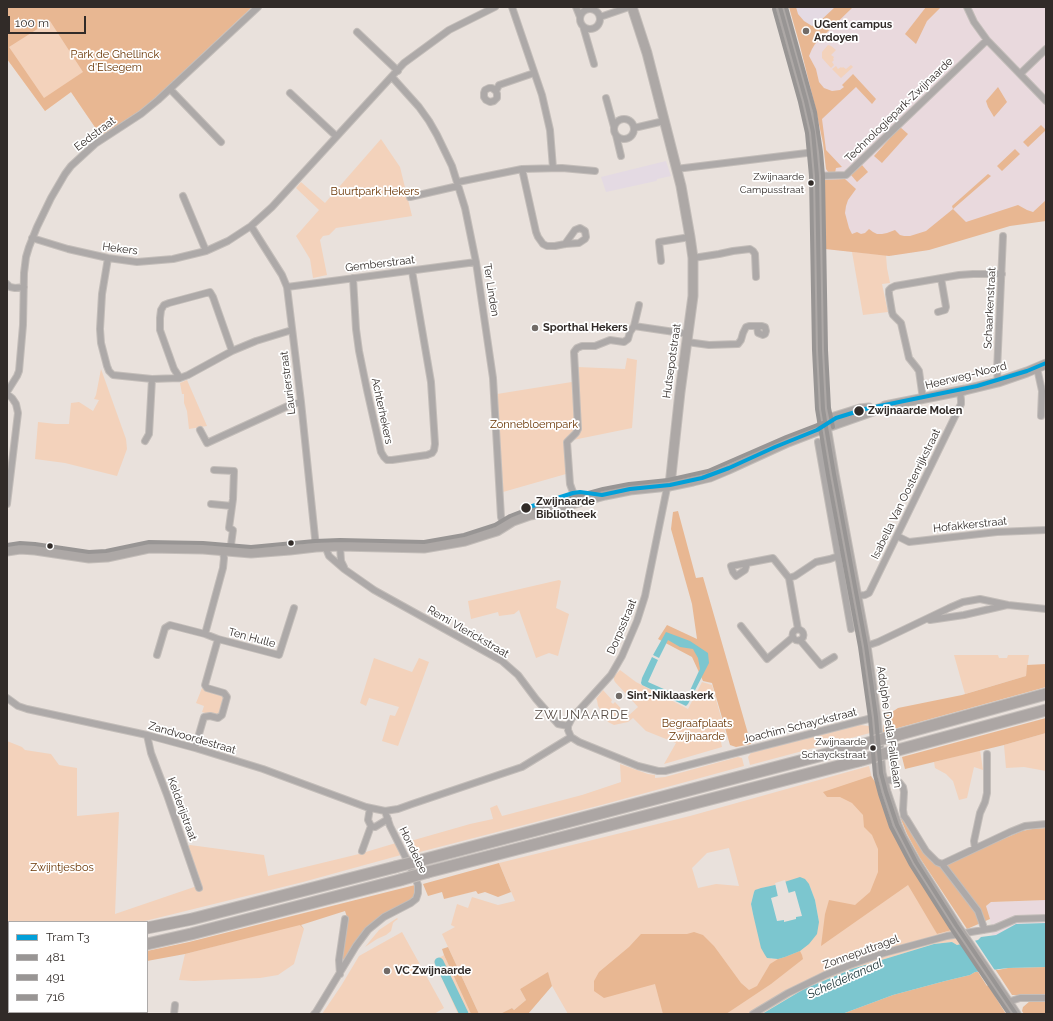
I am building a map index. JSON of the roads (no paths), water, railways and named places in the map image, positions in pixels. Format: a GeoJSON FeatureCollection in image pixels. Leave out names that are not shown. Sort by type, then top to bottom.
{"type":"FeatureCollection","features":[{"type":"Feature","properties":{"kind":"highway"},"geometry":{"type":"LineString","coordinates":[[148,928],[192,919],[760,772],[1046,694]]}},
{"type":"Feature","properties":{"kind":"highway"},"geometry":{"type":"LineString","coordinates":[[148,944],[191,934],[858,761],[1046,710]]}},
{"type":"Feature","properties":{"kind":"street","name":"Eedstraat"},"geometry":{"type":"LineString","coordinates":[[7,504],[18,413],[16,404],[7,393],[19,371],[26,257],[32,238],[51,198],[71,166],[95,144],[141,114],[258,7]]}},
{"type":"Feature","properties":{"kind":"street","name":"Hekers"},"geometry":{"type":"LineString","coordinates":[[32,238],[68,249],[108,258],[137,262],[173,259],[206,251],[228,241],[251,226],[272,208],[336,136],[404,64],[449,30],[495,7]]}},
{"type":"Feature","properties":{"kind":"street"},"geometry":{"type":"LineString","coordinates":[[512,7],[542,95],[550,130],[553,168]]}},
{"type":"Feature","properties":{"kind":"street"},"geometry":{"type":"LineString","coordinates":[[576,7],[594,64]]}},
{"type":"Feature","properties":{"kind":"street"},"geometry":{"type":"LineString","coordinates":[[600,17],[629,7]]}},
{"type":"Feature","properties":{"kind":"street","name":"Hutsepotstraat"},"geometry":{"type":"LineString","coordinates":[[632,7],[647,53],[681,186],[693,258],[693,296],[680,392],[670,485],[668,486]]}},
{"type":"Feature","properties":{"kind":"street","name":"Adolphe Della Faillelaan"},"geometry":{"type":"LineString","coordinates":[[780,7],[809,114],[815,152],[817,176],[823,426],[830,453],[866,646],[883,781],[897,825],[908,848],[956,925],[1016,1014]]}},
{"type":"Feature","properties":{"kind":"street"},"geometry":{"type":"LineString","coordinates":[[968,7],[974,22],[986,40],[1046,101]]}},
{"type":"Feature","properties":{"kind":"street"},"geometry":{"type":"LineString","coordinates":[[580,17],[585,10],[590,9],[598,13],[600,17],[596,27],[589,29],[583,26]]}},
{"type":"Feature","properties":{"kind":"street"},"geometry":{"type":"LineString","coordinates":[[357,32],[398,71]]}},
{"type":"Feature","properties":{"kind":"street","name":"Technologiepark-Zwijnaarde"},"geometry":{"type":"LineString","coordinates":[[817,176],[846,175],[986,40]]}},
{"type":"Feature","properties":{"kind":"street"},"geometry":{"type":"LineString","coordinates":[[1020,74],[1046,49]]}},
{"type":"Feature","properties":{"kind":"street"},"geometry":{"type":"LineString","coordinates":[[496,90],[499,85],[534,74]]}},
{"type":"Feature","properties":{"kind":"street","name":"Ter Linden"},"geometry":{"type":"LineString","coordinates":[[392,77],[419,107],[429,121],[437,134],[452,166],[458,184],[476,262],[493,378],[501,517],[504,526]]}},
{"type":"Feature","properties":{"kind":"street"},"geometry":{"type":"LineString","coordinates":[[170,89],[222,142]]}},
{"type":"Feature","properties":{"kind":"street"},"geometry":{"type":"LineString","coordinates":[[290,93],[336,136]]}},
{"type":"Feature","properties":{"kind":"street"},"geometry":{"type":"LineString","coordinates":[[606,98],[621,156]]}},
{"type":"Feature","properties":{"kind":"street"},"geometry":{"type":"LineString","coordinates":[[614,127],[620,121],[625,120],[630,122],[634,128]]}},
{"type":"Feature","properties":{"kind":"street"},"geometry":{"type":"LineString","coordinates":[[634,128],[664,121]]}},
{"type":"Feature","properties":{"kind":"street"},"geometry":{"type":"LineString","coordinates":[[616,135],[620,139],[626,139],[631,136],[634,128]]}},
{"type":"Feature","properties":{"kind":"street"},"geometry":{"type":"LineString","coordinates":[[676,169],[815,152]]}},
{"type":"Feature","properties":{"kind":"street"},"geometry":{"type":"LineString","coordinates":[[410,197],[522,169],[562,168],[595,171]]}},
{"type":"Feature","properties":{"kind":"street"},"geometry":{"type":"LineString","coordinates":[[522,169],[538,237],[547,246],[565,244]]}},
{"type":"Feature","properties":{"kind":"street"},"geometry":{"type":"LineString","coordinates":[[183,196],[206,251]]}},
{"type":"Feature","properties":{"kind":"street","name":"Laurierstraat"},"geometry":{"type":"LineString","coordinates":[[251,226],[282,275],[287,287],[316,547]]}},
{"type":"Feature","properties":{"kind":"street","name":"Schaarkenstraat"},"geometry":{"type":"LineString","coordinates":[[998,382],[1003,236]]}},
{"type":"Feature","properties":{"kind":"street"},"geometry":{"type":"LineString","coordinates":[[661,261],[659,242],[690,238]]}},
{"type":"Feature","properties":{"kind":"street"},"geometry":{"type":"LineString","coordinates":[[693,258],[733,250],[750,249],[755,254],[756,277]]}},
{"type":"Feature","properties":{"kind":"street"},"geometry":{"type":"LineString","coordinates":[[108,258],[102,294],[100,329],[101,343],[107,366],[113,375],[152,379],[180,378],[232,350],[292,330]]}},
{"type":"Feature","properties":{"kind":"street","name":"Gemberstraat"},"geometry":{"type":"LineString","coordinates":[[287,287],[476,262]]}},
{"type":"Feature","properties":{"kind":"street","name":"Achterhekers"},"geometry":{"type":"LineString","coordinates":[[353,278],[356,330],[365,382],[381,452],[387,460],[392,460],[427,455],[432,453],[435,444],[431,382],[412,271]]}},
{"type":"Feature","properties":{"kind":"street"},"geometry":{"type":"LineString","coordinates":[[923,399],[919,371],[909,358],[901,323],[892,312],[888,294],[891,288],[894,286],[959,275],[1002,274]]}},
{"type":"Feature","properties":{"kind":"street"},"geometry":{"type":"LineString","coordinates":[[938,312],[945,310],[946,307],[941,278]]}},
{"type":"Feature","properties":{"kind":"street"},"geometry":{"type":"LineString","coordinates":[[7,284],[14,288],[24,287]]}},
{"type":"Feature","properties":{"kind":"street"},"geometry":{"type":"LineString","coordinates":[[180,378],[174,370],[160,330],[160,318],[164,305],[170,302],[210,292],[232,350]]}},
{"type":"Feature","properties":{"kind":"street"},"geometry":{"type":"LineString","coordinates":[[577,503],[570,484],[567,442],[576,433],[578,428],[574,352],[582,346],[595,346],[610,340],[624,342],[628,339],[634,326],[639,305]]}},
{"type":"Feature","properties":{"kind":"street"},"geometry":{"type":"LineString","coordinates":[[634,326],[688,338],[709,345],[738,344],[746,327],[757,326]]}},
{"type":"Feature","properties":{"kind":"street","name":"Heerweg-Noord"},"geometry":{"type":"LineString","coordinates":[[7,551],[20,549],[34,550],[89,558],[107,557],[149,548],[251,553],[325,546],[424,548],[465,541],[492,532],[513,521],[530,515],[550,512],[577,503],[625,491],[668,486],[693,481],[720,473],[860,409],[923,399],[998,382],[1046,364]]}},
{"type":"Feature","properties":{"kind":"street"},"geometry":{"type":"LineString","coordinates":[[1037,368],[1042,391],[1041,416]]}},
{"type":"Feature","properties":{"kind":"street"},"geometry":{"type":"LineString","coordinates":[[145,441],[149,434],[152,379]]}},
{"type":"Feature","properties":{"kind":"street","name":"Isabella Van Oostenrijkstraat"},"geometry":{"type":"LineString","coordinates":[[857,596],[868,593],[897,536],[961,404],[960,391]]}},
{"type":"Feature","properties":{"kind":"street"},"geometry":{"type":"LineString","coordinates":[[200,430],[207,444],[290,405],[301,402]]}},
{"type":"Feature","properties":{"kind":"street"},"geometry":{"type":"LineString","coordinates":[[818,442],[851,629]]}},
{"type":"Feature","properties":{"kind":"street"},"geometry":{"type":"LineString","coordinates":[[820,456],[830,453]]}},
{"type":"Feature","properties":{"kind":"street"},"geometry":{"type":"LineString","coordinates":[[205,634],[223,568],[224,558],[233,530],[229,528],[233,499],[234,471],[214,470]]}},
{"type":"Feature","properties":{"kind":"street","name":"Dorpsstraat"},"geometry":{"type":"LineString","coordinates":[[568,726],[572,718],[611,675],[622,656],[637,621],[644,601],[668,486]]}},
{"type":"Feature","properties":{"kind":"street"},"geometry":{"type":"LineString","coordinates":[[828,500],[838,497]]}},
{"type":"Feature","properties":{"kind":"street"},"geometry":{"type":"LineString","coordinates":[[211,504],[232,506]]}},
{"type":"Feature","properties":{"kind":"street","name":"Hofakkerstraat"},"geometry":{"type":"LineString","coordinates":[[897,536],[909,542],[997,532],[1046,530]]}},
{"type":"Feature","properties":{"kind":"street","name":"Remi Vlerickstraat"},"geometry":{"type":"LineString","coordinates":[[325,546],[329,556],[344,569],[374,590],[502,661],[518,675],[536,699],[558,724],[568,726]]}},
{"type":"Feature","properties":{"kind":"street"},"geometry":{"type":"LineString","coordinates":[[340,546],[341,562],[344,569]]}},
{"type":"Feature","properties":{"kind":"street"},"geometry":{"type":"LineString","coordinates":[[789,578],[795,576],[816,562],[849,552]]}},
{"type":"Feature","properties":{"kind":"street"},"geometry":{"type":"LineString","coordinates":[[747,563],[773,558],[789,578],[798,629]]}},
{"type":"Feature","properties":{"kind":"street"},"geometry":{"type":"LineString","coordinates":[[866,646],[878,642],[963,602],[980,599],[1008,605],[1046,609]]}},
{"type":"Feature","properties":{"kind":"street"},"geometry":{"type":"LineString","coordinates":[[922,622],[964,615],[1008,605]]}},
{"type":"Feature","properties":{"kind":"street","name":"Ten Hulle"},"geometry":{"type":"LineString","coordinates":[[195,748],[204,717],[210,716],[218,718],[222,715],[227,697],[224,693],[207,688],[205,685],[218,639],[279,656],[294,608]]}},
{"type":"Feature","properties":{"kind":"street"},"geometry":{"type":"LineString","coordinates":[[156,655],[165,628],[170,625],[218,639]]}},
{"type":"Feature","properties":{"kind":"street"},"geometry":{"type":"LineString","coordinates":[[741,626],[767,659],[793,637],[793,632],[798,629]]}},
{"type":"Feature","properties":{"kind":"street"},"geometry":{"type":"LineString","coordinates":[[798,629],[802,630],[804,634],[803,638],[800,640]]}},
{"type":"Feature","properties":{"kind":"street"},"geometry":{"type":"LineString","coordinates":[[793,637],[800,640],[821,665],[834,657]]}},
{"type":"Feature","properties":{"kind":"street","name":"Zandvoordestraat"},"geometry":{"type":"LineString","coordinates":[[7,698],[18,706],[27,709],[147,735],[195,748],[263,769],[370,808],[385,810],[398,809],[522,767],[571,737]]}},
{"type":"Feature","properties":{"kind":"street","name":"Joachim Schayckstraat"},"geometry":{"type":"LineString","coordinates":[[571,737],[579,742],[638,766],[658,771],[665,771],[876,717]]}},
{"type":"Feature","properties":{"kind":"street"},"geometry":{"type":"LineString","coordinates":[[568,726],[568,733],[571,737]]}},
{"type":"Feature","properties":{"kind":"street","name":"Kelderijstraat"},"geometry":{"type":"LineString","coordinates":[[147,735],[151,753],[199,888]]}},
{"type":"Feature","properties":{"kind":"street"},"geometry":{"type":"LineString","coordinates":[[975,848],[974,841],[980,813],[987,793],[987,754]]}},
{"type":"Feature","properties":{"kind":"street"},"geometry":{"type":"LineString","coordinates":[[883,781],[892,780],[899,782],[903,787],[904,816],[926,851],[937,862],[942,864],[978,911],[984,930]]}},
{"type":"Feature","properties":{"kind":"street"},"geometry":{"type":"LineString","coordinates":[[362,850],[371,826],[368,820],[370,808]]}},
{"type":"Feature","properties":{"kind":"street","name":"Hondelee"},"geometry":{"type":"LineString","coordinates":[[314,1014],[356,946],[368,930],[384,917],[416,899],[418,885],[385,810]]}},
{"type":"Feature","properties":{"kind":"street","name":"Hondelee"},"geometry":{"type":"LineString","coordinates":[[371,826],[376,827],[388,819]]}},
{"type":"Feature","properties":{"kind":"street"},"geometry":{"type":"LineString","coordinates":[[942,864],[1010,832],[1037,824],[1046,824]]}},
{"type":"Feature","properties":{"kind":"street","name":"Zonneputtragel"},"geometry":{"type":"LineString","coordinates":[[752,1014],[802,986],[856,963],[931,940],[995,928],[1016,919],[1046,918]]}},
{"type":"Feature","properties":{"kind":"street"},"geometry":{"type":"LineString","coordinates":[[340,974],[339,960],[345,919]]}},
{"type":"Feature","properties":{"kind":"street"},"geometry":{"type":"LineString","coordinates":[[1008,1002],[1020,998],[1046,998]]}},
{"type":"Feature","properties":{"kind":"street"},"geometry":{"type":"LineString","coordinates":[[174,1014],[176,1006]]}},
{"type":"Feature","properties":{"kind":"water"},"geometry":{"type":"Polygon","coordinates":[[[666,632],[690,641],[708,653],[709,663],[686,706],[642,685],[641,683],[652,657],[658,660],[648,682],[684,698],[687,697],[700,669],[698,658],[693,649],[680,647],[668,640],[659,658],[653,655],[666,632]]]}},
{"type":"Feature","properties":{"kind":"water"},"geometry":{"type":"Polygon","coordinates":[[[800,877],[805,879],[809,884],[815,900],[819,922],[817,934],[809,944],[800,951],[778,959],[767,958],[761,948],[751,904],[755,890],[800,877]],[[795,891],[771,898],[777,921],[784,920],[784,922],[802,916],[795,891]]]}},
{"type":"Feature","properties":{"kind":"water","name":"Scheldekanaal"},"geometry":{"type":"Polygon","coordinates":[[[1046,923],[1046,967],[1008,968],[975,972],[970,975],[893,995],[842,1014],[762,1014],[804,989],[852,969],[934,944],[952,942],[957,945],[978,940],[981,937],[996,935],[1016,924],[1046,923]]]}},
{"type":"Feature","properties":{"kind":"waterway"},"geometry":{"type":"LineString","coordinates":[[439,962],[464,1014]]}},
{"type":"Feature","properties":{"kind":"tram line","name":"T3"},"geometry":{"type":"LineString","coordinates":[[526,508],[573,493],[580,492],[602,495],[630,489],[670,485],[702,478],[817,430],[836,418],[865,409],[977,386],[1027,371],[1046,363]]}},
{"type":"Feature","properties":{"kind":"tram line"},"geometry":{"type":"LineString","coordinates":[[545,504],[560,496]]}},
{"type":"Feature","properties":{"kind":"tram line"},"geometry":{"type":"LineString","coordinates":[[510,515],[527,510]]}},
{"type":"Feature","properties":{"kind":"place","name":"UGent campus Ardoyen"},"geometry":{"type":"Point","coordinates":[806,31]}},
{"type":"Feature","properties":{"kind":"place","name":"Zwijnaarde Campusstraat"},"geometry":{"type":"Point","coordinates":[811,183]}},
{"type":"Feature","properties":{"kind":"place","name":"Sporthal Hekers"},"geometry":{"type":"Point","coordinates":[535,328]}},
{"type":"Feature","properties":{"kind":"place","name":"Zwijnaarde Molen"},"geometry":{"type":"Point","coordinates":[859,411]}},
{"type":"Feature","properties":{"kind":"place","name":"Zwijnaarde Bibliotheek"},"geometry":{"type":"Point","coordinates":[526,508]}},
{"type":"Feature","properties":{"kind":"place","name":"Sint-Niklaaskerk"},"geometry":{"type":"Point","coordinates":[619,696]}},
{"type":"Feature","properties":{"kind":"place","name":"Zwijnaarde Schayckstraat"},"geometry":{"type":"Point","coordinates":[873,748]}},
{"type":"Feature","properties":{"kind":"place","name":"VC Zwijnaarde"},"geometry":{"type":"Point","coordinates":[387,971]}},
{"type":"Feature","properties":{"kind":"district","name":"ZWIJNAARDE"},"geometry":{"type":"Point","coordinates":[582,715]}},
{"type":"Feature","properties":{"kind":"park label","name":"Park de Ghellinck d'Elsegem"},"geometry":{"type":"Point","coordinates":[115,61]}},
{"type":"Feature","properties":{"kind":"park label","name":"Buurtpark Hekers"},"geometry":{"type":"Point","coordinates":[375,192]}},
{"type":"Feature","properties":{"kind":"park label","name":"Zonnebloempark"},"geometry":{"type":"Point","coordinates":[534,425]}},
{"type":"Feature","properties":{"kind":"park label","name":"Begraafplaats Zwijnaarde"},"geometry":{"type":"Point","coordinates":[697,730]}},
{"type":"Feature","properties":{"kind":"park label","name":"Zwijntjesbos"},"geometry":{"type":"Point","coordinates":[62,868]}}]}
